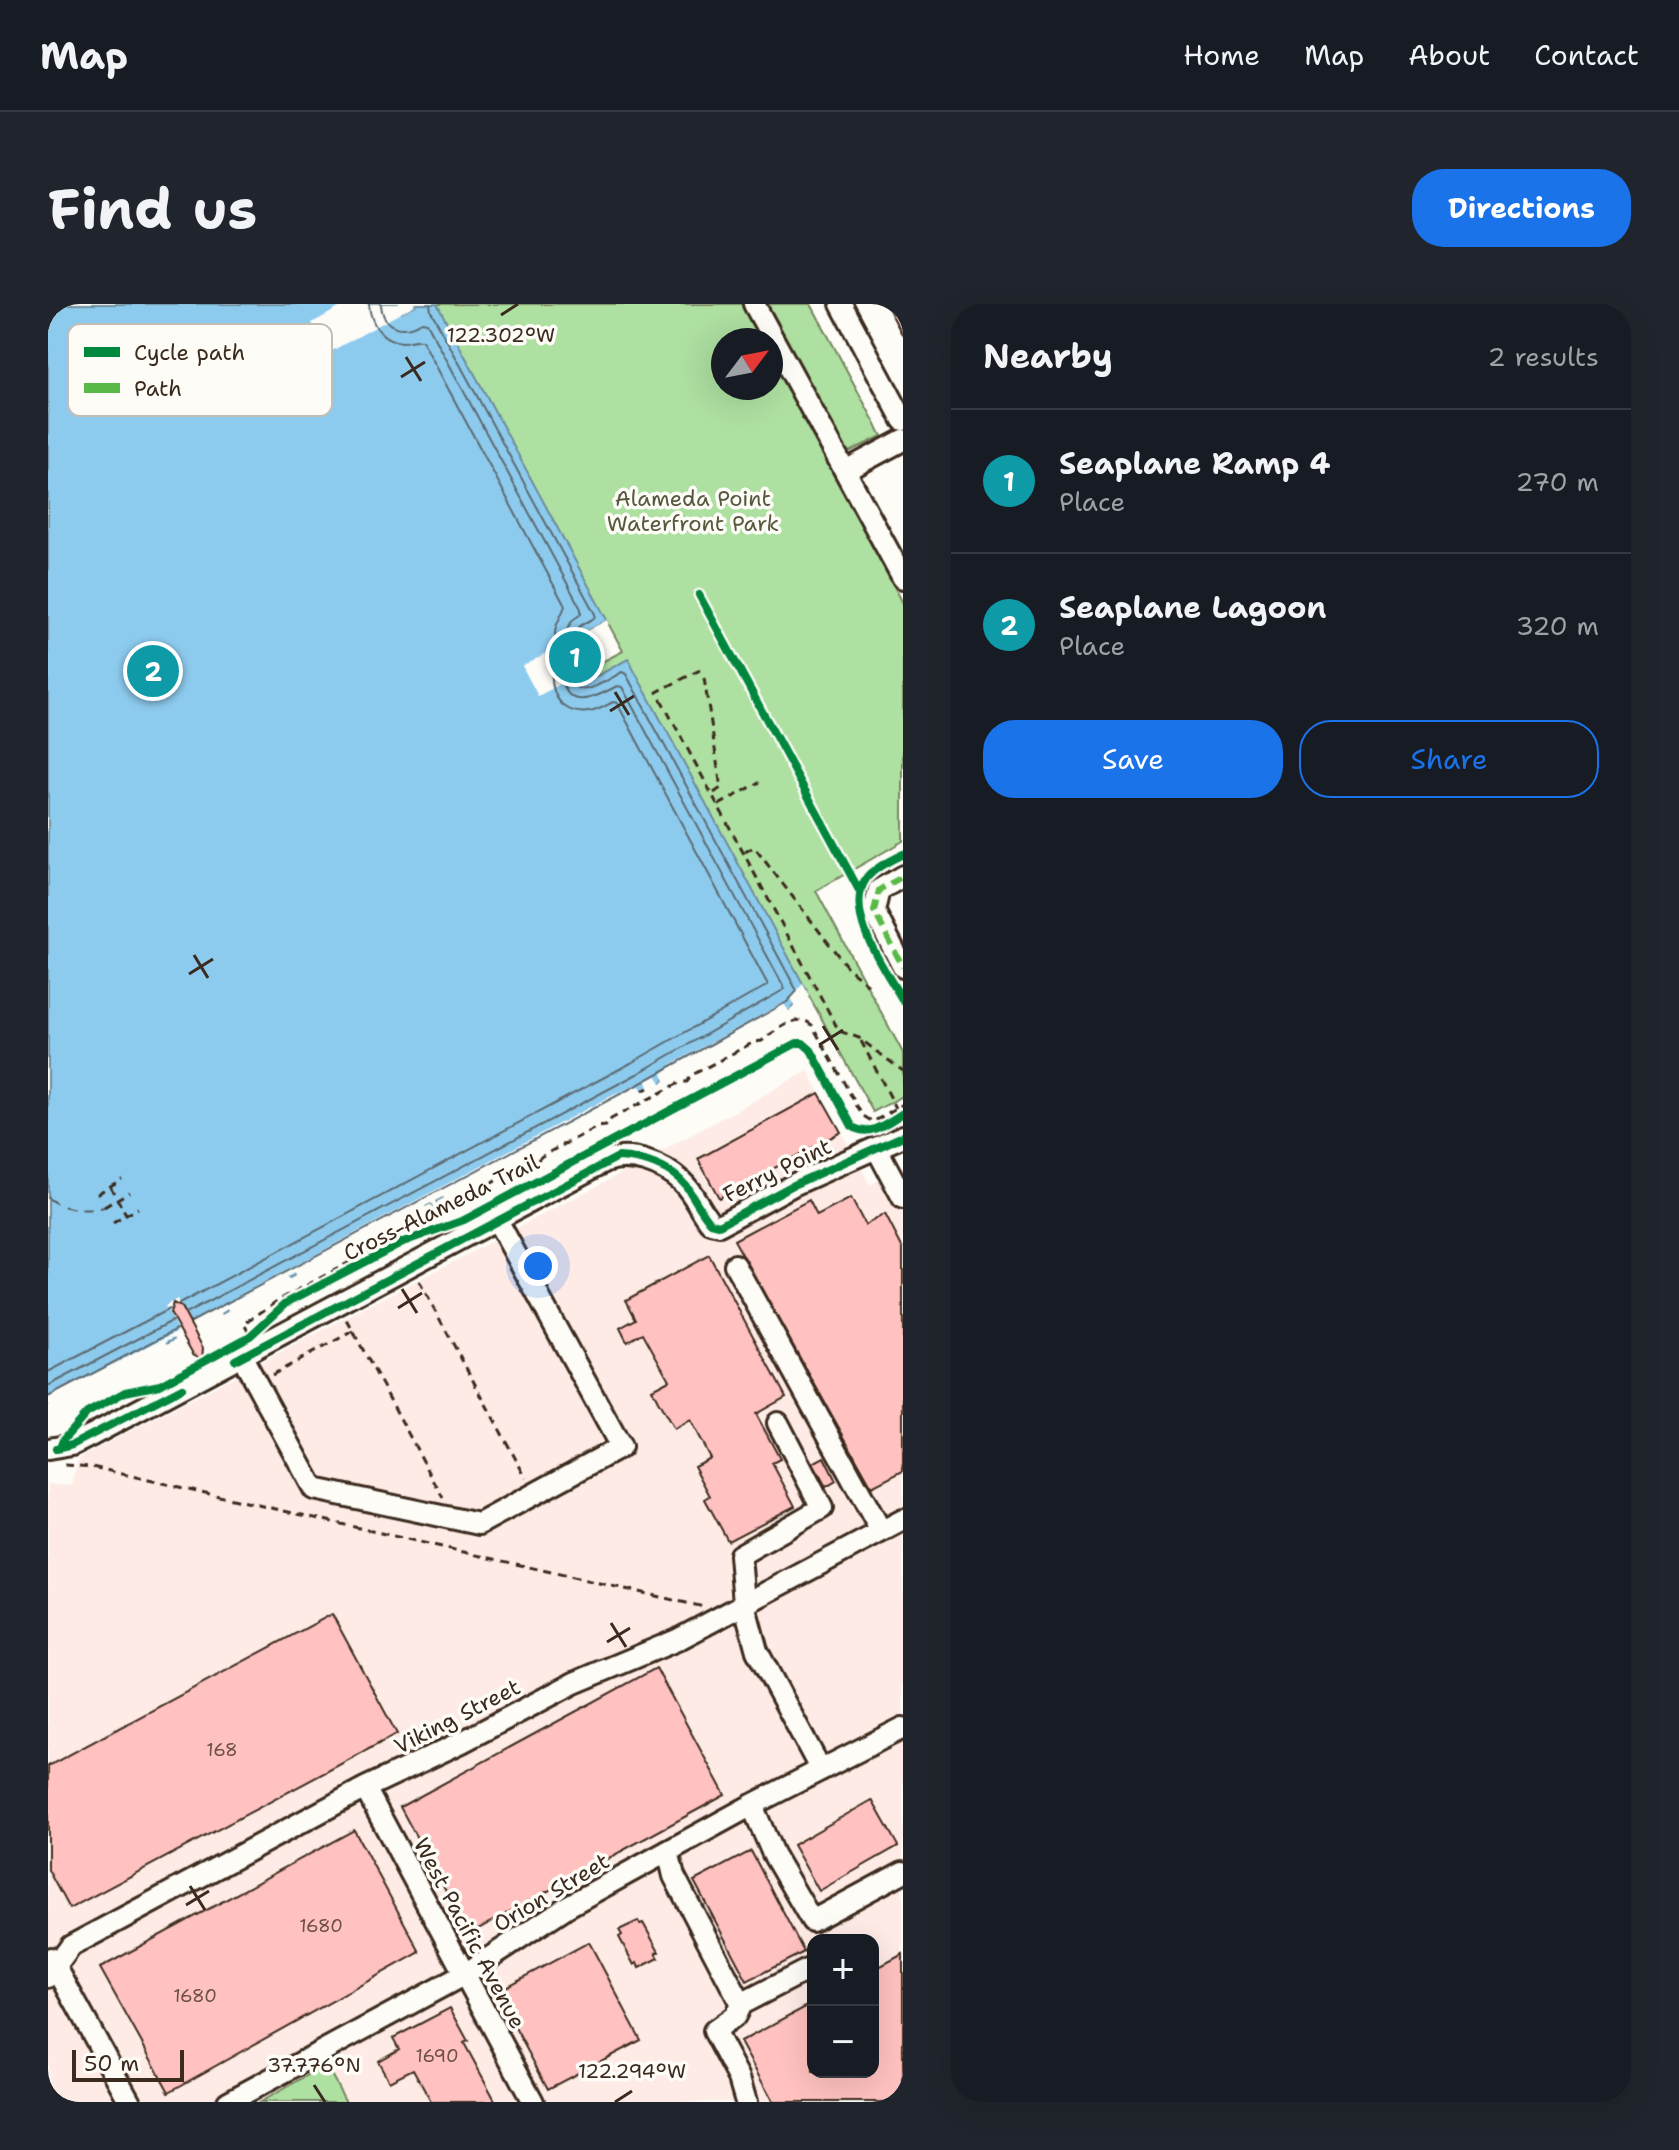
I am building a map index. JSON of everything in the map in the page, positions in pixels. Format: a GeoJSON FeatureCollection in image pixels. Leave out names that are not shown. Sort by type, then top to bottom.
{"type":"FeatureCollection","features":[{"type":"Feature","properties":{"kind":"street"},"geometry":{"type":"LineString","coordinates":[[754,304],[903,578]]}},
{"type":"Feature","properties":{"kind":"street"},"geometry":{"type":"LineString","coordinates":[[841,304],[896,391],[903,420]]}},
{"type":"Feature","properties":{"kind":"street"},"geometry":{"type":"LineString","coordinates":[[845,471],[903,440]]}},
{"type":"Feature","properties":{"kind":"street"},"geometry":{"type":"LineString","coordinates":[[902,877],[879,890],[874,911],[903,967]]}},
{"type":"Feature","properties":{"kind":"street","name":"Ferry Point"},"geometry":{"type":"LineString","coordinates":[[48,1449],[72,1445],[240,1350],[618,1157],[653,1164],[670,1172],[684,1184],[711,1223],[719,1225],[874,1140],[903,1136]]}},
{"type":"Feature","properties":{"kind":"street"},"geometry":{"type":"LineString","coordinates":[[874,1140],[903,1198]]}},
{"type":"Feature","properties":{"kind":"street"},"geometry":{"type":"LineString","coordinates":[[240,1350],[314,1489],[479,1524],[621,1447],[497,1220]]}},
{"type":"Feature","properties":{"kind":"street"},"geometry":{"type":"LineString","coordinates":[[735,1265],[881,1531]]}},
{"type":"Feature","properties":{"kind":"street"},"geometry":{"type":"LineString","coordinates":[[778,1423],[822,1508],[740,1555],[736,1608],[821,1770]]}},
{"type":"Feature","properties":{"kind":"street","name":"Viking Street"},"geometry":{"type":"LineString","coordinates":[[50,1966],[71,1946],[365,1788],[462,1742],[574,1683],[677,1640],[903,1520]]}},
{"type":"Feature","properties":{"kind":"street","name":"Orion Street"},"geometry":{"type":"LineString","coordinates":[[228,2102],[465,1974],[568,1906],[752,1805],[903,1728]]}},
{"type":"Feature","properties":{"kind":"street","name":"West Pacific Avenue"},"geometry":{"type":"LineString","coordinates":[[365,1788],[533,2102]]}},
{"type":"Feature","properties":{"kind":"street"},"geometry":{"type":"LineString","coordinates":[[752,1805],[773,1854],[819,1934]]}},
{"type":"Feature","properties":{"kind":"street"},"geometry":{"type":"LineString","coordinates":[[668,1851],[674,1876],[741,2004]]}},
{"type":"Feature","properties":{"kind":"street"},"geometry":{"type":"LineString","coordinates":[[812,1921],[903,1872]]}},
{"type":"Feature","properties":{"kind":"street"},"geometry":{"type":"LineString","coordinates":[[50,1966],[130,2102]]}},
{"type":"Feature","properties":{"kind":"street"},"geometry":{"type":"LineString","coordinates":[[746,2102],[739,2078],[714,2031],[735,2016],[741,2004],[807,1970]]}},
{"type":"Feature","properties":{"kind":"path"},"geometry":{"type":"LineString","coordinates":[[700,670],[657,692],[839,1031],[859,1038],[903,1071]]}},
{"type":"Feature","properties":{"kind":"path"},"geometry":{"type":"LineString","coordinates":[[704,678],[721,788],[713,793]]}},
{"type":"Feature","properties":{"kind":"path"},"geometry":{"type":"LineString","coordinates":[[719,805],[760,782]]}},
{"type":"Feature","properties":{"kind":"path"},"geometry":{"type":"LineString","coordinates":[[745,852],[754,847],[847,967],[871,987]]}},
{"type":"Feature","properties":{"kind":"path"},"geometry":{"type":"LineString","coordinates":[[859,1038],[900,1111],[874,1140]]}},
{"type":"Feature","properties":{"kind":"path"},"geometry":{"type":"LineString","coordinates":[[642,1091],[648,1088]]}},
{"type":"Feature","properties":{"kind":"path"},"geometry":{"type":"LineString","coordinates":[[97,1194],[122,1179]]}},
{"type":"Feature","properties":{"kind":"path"},"geometry":{"type":"LineString","coordinates":[[110,1186],[126,1215]]}},
{"type":"Feature","properties":{"kind":"path"},"geometry":{"type":"LineString","coordinates":[[104,1207],[129,1192]]}},
{"type":"Feature","properties":{"kind":"path"},"geometry":{"type":"LineString","coordinates":[[113,1223],[138,1208]]}},
{"type":"Feature","properties":{"kind":"path"},"geometry":{"type":"LineString","coordinates":[[417,1278],[534,1494]]}},
{"type":"Feature","properties":{"kind":"path"},"geometry":{"type":"LineString","coordinates":[[345,1316],[443,1498]]}},
{"type":"Feature","properties":{"kind":"path"},"geometry":{"type":"LineString","coordinates":[[257,1384],[353,1331]]}},
{"type":"Feature","properties":{"kind":"path"},"geometry":{"type":"LineString","coordinates":[[65,1467],[92,1467],[736,1608]]}},
{"type":"Feature","properties":{"kind":"shaded area"},"geometry":{"type":"Polygon","coordinates":[[[808,1071],[870,1185],[903,1167],[903,2102],[48,2102],[48,1484],[72,1486],[81,1457],[616,1176],[808,1071]]]}},
{"type":"Feature","properties":{"kind":"green space","name":"Alameda Point Waterfront Park"},"geometry":{"type":"Polygon","coordinates":[[[417,304],[811,304],[882,436],[828,462],[903,603],[903,841],[816,891],[903,1053],[903,1096],[873,1112],[803,985],[569,679],[623,651],[607,621],[551,651],[564,541],[525,469],[417,304]]]}},
{"type":"Feature","properties":{"kind":"green space"},"geometry":{"type":"Polygon","coordinates":[[[326,2065],[346,2102],[260,2102],[326,2065]]]}},
{"type":"Feature","properties":{"kind":"water"},"geometry":{"type":"Polygon","coordinates":[[[48,304],[398,304],[402,312],[417,304],[437,304],[607,620],[584,633],[600,663],[580,674],[584,683],[628,659],[807,991],[789,1011],[665,1081],[436,1201],[438,1206],[434,1208],[431,1203],[425,1206],[48,1405],[48,304]]]}},
{"type":"Feature","properties":{"kind":"pier"},"geometry":{"type":"Polygon","coordinates":[[[346,304],[402,304],[404,307],[417,304],[332,351],[332,324],[312,323],[346,304]]]}},
{"type":"Feature","properties":{"kind":"pier"},"geometry":{"type":"Polygon","coordinates":[[[607,620],[609,624],[589,635],[604,661],[538,696],[522,666],[607,620]]]}},
{"type":"Feature","properties":{"kind":"pier"},"geometry":{"type":"Polygon","coordinates":[[[803,984],[809,995],[797,1010],[669,1080],[668,1084],[658,1086],[645,1096],[446,1200],[443,1197],[435,1201],[438,1206],[434,1208],[431,1203],[425,1206],[427,1210],[296,1279],[294,1273],[286,1277],[291,1282],[282,1287],[280,1285],[232,1313],[227,1309],[221,1313],[223,1318],[178,1343],[174,1337],[166,1341],[169,1347],[48,1409],[48,1397],[178,1331],[165,1306],[177,1299],[191,1323],[605,1099],[638,1084],[644,1092],[648,1089],[646,1080],[656,1075],[661,1083],[665,1081],[662,1074],[672,1064],[783,1003],[789,1011],[794,1007],[791,996],[803,984]]]}},
{"type":"Feature","properties":{"kind":"building"},"geometry":{"type":"Polygon","coordinates":[[[886,304],[903,304],[903,336],[886,304]]]}},
{"type":"Feature","properties":{"kind":"building"},"geometry":{"type":"Polygon","coordinates":[[[819,1093],[841,1132],[719,1198],[698,1159],[819,1093]]]}},
{"type":"Feature","properties":{"kind":"building"},"geometry":{"type":"Polygon","coordinates":[[[851,1198],[865,1225],[885,1214],[903,1249],[903,1471],[872,1487],[734,1240],[809,1200],[817,1216],[851,1198]]]}},
{"type":"Feature","properties":{"kind":"building"},"geometry":{"type":"Polygon","coordinates":[[[709,1255],[786,1397],[756,1414],[780,1459],[772,1463],[795,1506],[728,1541],[705,1499],[710,1496],[694,1466],[710,1458],[690,1420],[674,1429],[658,1401],[652,1389],[669,1380],[643,1333],[627,1342],[620,1328],[636,1319],[626,1300],[709,1255]]]}},
{"type":"Feature","properties":{"kind":"building"},"geometry":{"type":"Polygon","coordinates":[[[173,1303],[181,1307],[203,1348],[202,1359],[193,1354],[170,1313],[173,1303]]]}},
{"type":"Feature","properties":{"kind":"building"},"geometry":{"type":"Polygon","coordinates":[[[824,1457],[836,1481],[826,1487],[813,1463],[824,1457]]]}},
{"type":"Feature","properties":{"kind":"building"},"geometry":{"type":"Polygon","coordinates":[[[332,1614],[397,1734],[69,1909],[48,1870],[48,1766],[332,1614]]]}},
{"type":"Feature","properties":{"kind":"building"},"geometry":{"type":"Polygon","coordinates":[[[656,1668],[725,1795],[469,1934],[400,1807],[656,1668]]]}},
{"type":"Feature","properties":{"kind":"building"},"geometry":{"type":"Polygon","coordinates":[[[872,1800],[898,1846],[819,1891],[793,1845],[872,1800]]]}},
{"type":"Feature","properties":{"kind":"building"},"geometry":{"type":"Polygon","coordinates":[[[354,1830],[420,1952],[169,2092],[100,1968],[354,1830]]]}},
{"type":"Feature","properties":{"kind":"building"},"geometry":{"type":"Polygon","coordinates":[[[751,1851],[804,1952],[747,1981],[694,1881],[751,1851]]]}},
{"type":"Feature","properties":{"kind":"building"},"geometry":{"type":"Polygon","coordinates":[[[638,1921],[643,1923],[659,1952],[656,1953],[659,1958],[639,1968],[637,1963],[634,1965],[619,1937],[622,1935],[619,1930],[638,1921]]]}},
{"type":"Feature","properties":{"kind":"building"},"geometry":{"type":"Polygon","coordinates":[[[589,1942],[641,2040],[548,2089],[496,1992],[589,1942]]]}},
{"type":"Feature","properties":{"kind":"building"},"geometry":{"type":"Polygon","coordinates":[[[903,1954],[903,2102],[773,2102],[740,2042],[807,2006],[807,2078],[879,2078],[879,1967],[903,1954]]]}},
{"type":"Feature","properties":{"kind":"building"},"geometry":{"type":"Polygon","coordinates":[[[450,2008],[468,2041],[464,2043],[496,2102],[431,2102],[413,2069],[389,2081],[378,2061],[399,2049],[393,2038],[450,2008]]]}},
{"type":"Feature","properties":{"kind":"ferry route"},"geometry":{"type":"LineString","coordinates":[[48,1198],[75,1209],[104,1207]]}},
{"type":"Feature","properties":{"kind":"marked path"},"geometry":{"type":"LineString","coordinates":[[900,878],[879,890],[874,911],[903,967]]}},
{"type":"Feature","properties":{"kind":"cycle path"},"geometry":{"type":"LineString","coordinates":[[699,595],[860,892]]}},
{"type":"Feature","properties":{"kind":"cycle path"},"geometry":{"type":"LineString","coordinates":[[903,854],[869,875],[860,893],[863,925],[903,1001]]}},
{"type":"Feature","properties":{"kind":"cycle path","name":"Cross-Alameda Trail"},"geometry":{"type":"LineString","coordinates":[[60,1448],[63,1440],[87,1413],[125,1392],[160,1385],[250,1336],[286,1303],[403,1242],[464,1220],[797,1043],[803,1043],[811,1050],[852,1126],[858,1130],[871,1130],[903,1113]]}},
{"type":"Feature","properties":{"kind":"cycle path"},"geometry":{"type":"LineString","coordinates":[[235,1360],[618,1157],[646,1162],[680,1179],[711,1223],[719,1225],[795,1184],[903,1136]]}},
{"type":"Feature","properties":{"kind":"cycle path"},"geometry":{"type":"LineString","coordinates":[[56,1449],[72,1445],[182,1388]]}},
{"type":"Feature","properties":{"kind":"place","name":"Seaplane Ramp 4"},"geometry":{"type":"Point","coordinates":[575,657]}},
{"type":"Feature","properties":{"kind":"place","name":"Seaplane Lagoon"},"geometry":{"type":"Point","coordinates":[153,671]}}]}
